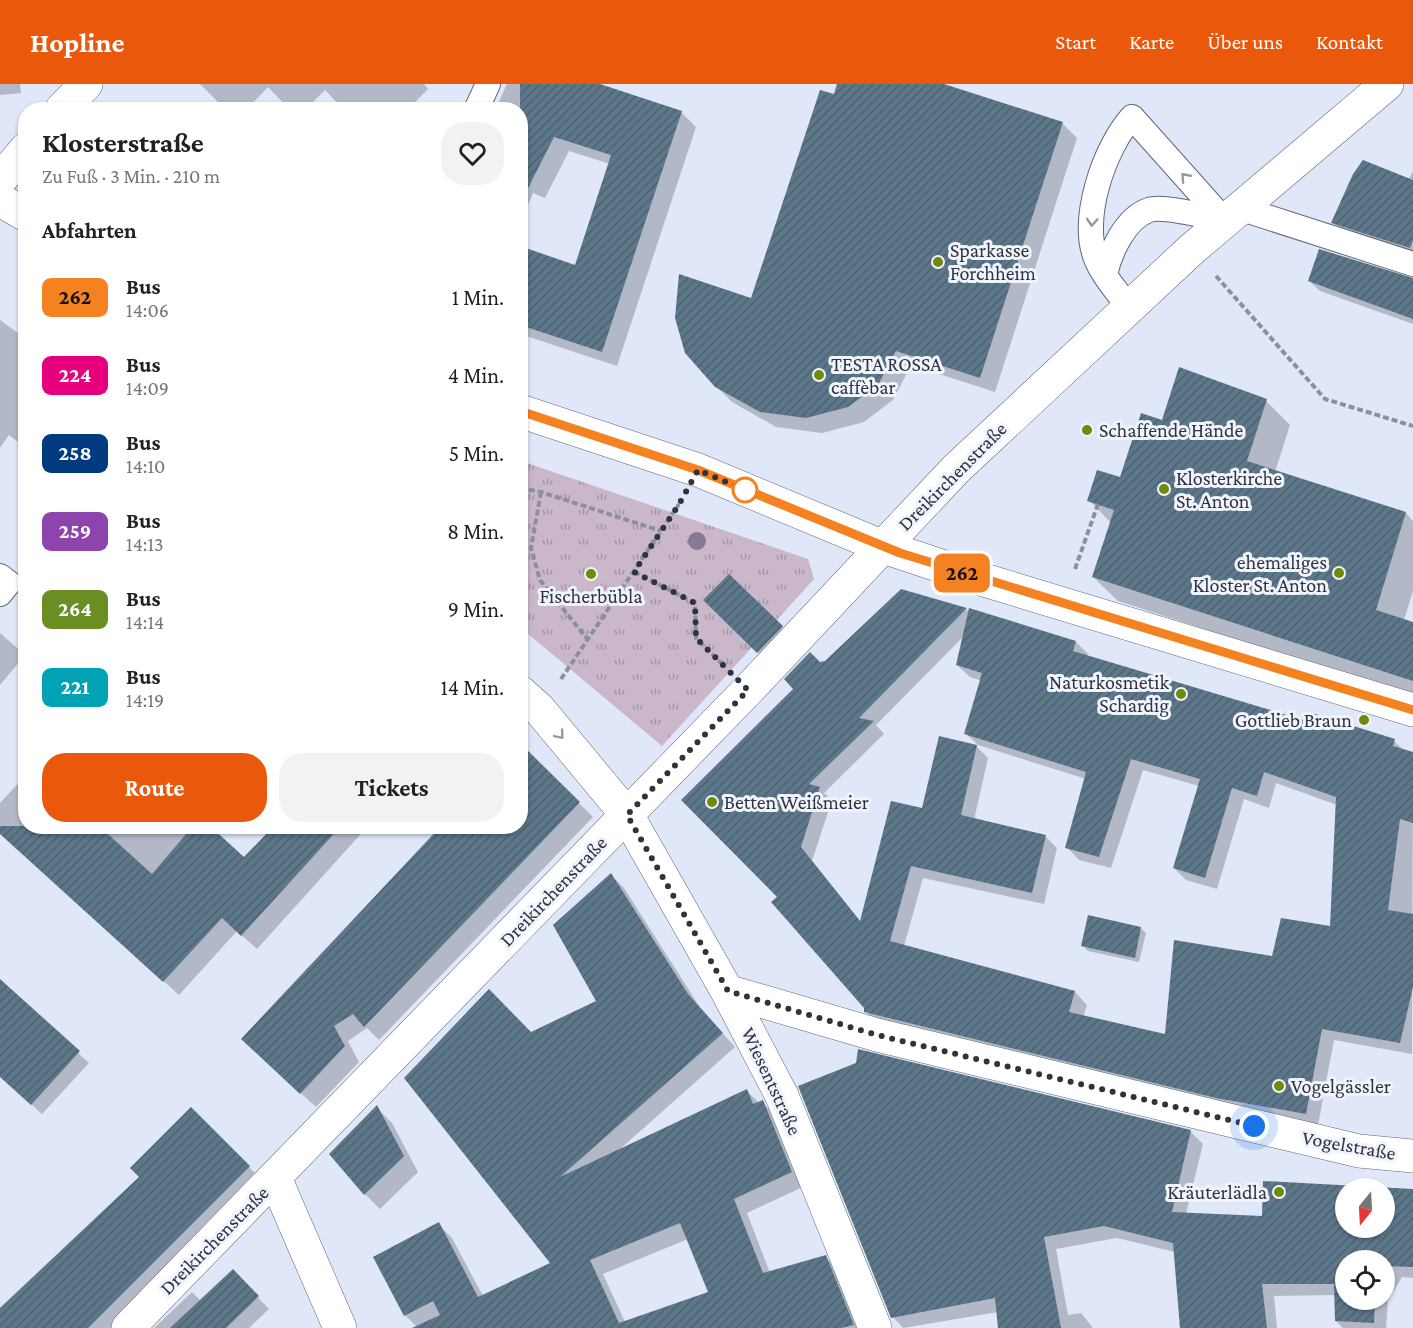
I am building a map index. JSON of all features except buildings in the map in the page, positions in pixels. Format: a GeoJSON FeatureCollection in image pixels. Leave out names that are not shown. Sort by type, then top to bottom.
{"type":"FeatureCollection","features":[{"type":"Feature","properties":{"kind":"street"},"geometry":{"type":"LineString","coordinates":[[69,102],[86,84]]}},
{"type":"Feature","properties":{"kind":"street","name":"Dreikirchenstraße"},"geometry":{"type":"LineString","coordinates":[[128,1328],[748,690],[881,546],[956,470],[1192,249],[1387,84]]}},
{"type":"Feature","properties":{"kind":"street"},"geometry":{"type":"LineString","coordinates":[[0,180],[18,159]]}},
{"type":"Feature","properties":{"kind":"street"},"geometry":{"type":"LineString","coordinates":[[0,200],[18,210]]}},
{"type":"Feature","properties":{"kind":"street"},"geometry":{"type":"LineString","coordinates":[[528,414],[698,470],[881,546],[1413,710]]}},
{"type":"Feature","properties":{"kind":"street","name":"Wiesentstraße"},"geometry":{"type":"LineString","coordinates":[[530,700],[627,815],[728,991],[782,1096],[875,1328]]}},
{"type":"Feature","properties":{"kind":"street","name":"Vogelstraße"},"geometry":{"type":"LineString","coordinates":[[728,991],[940,1051],[1359,1150],[1413,1156]]}},
{"type":"Feature","properties":{"kind":"street"},"geometry":{"type":"LineString","coordinates":[[275,1178],[340,1328]]}},
{"type":"Feature","properties":{"kind":"lane"},"geometry":{"type":"LineString","coordinates":[[480,102],[488,84]]}},
{"type":"Feature","properties":{"kind":"lane"},"geometry":{"type":"LineString","coordinates":[[1129,308],[1097,261],[1092,236],[1094,196],[1116,136],[1132,117],[1232,214]]}},
{"type":"Feature","properties":{"kind":"lane"},"geometry":{"type":"LineString","coordinates":[[1105,274],[1110,253],[1125,228],[1149,210],[1232,214],[1413,264]]}},
{"type":"Feature","properties":{"kind":"lane"},"geometry":{"type":"LineString","coordinates":[[0,576],[9,583],[0,594]]}},
{"type":"Feature","properties":{"kind":"path"},"geometry":{"type":"LineString","coordinates":[[1192,249],[1325,399],[1413,426]]}},
{"type":"Feature","properties":{"kind":"path"},"geometry":{"type":"LineString","coordinates":[[530,700],[589,641],[698,470]]}},
{"type":"Feature","properties":{"kind":"path"},"geometry":{"type":"LineString","coordinates":[[528,489],[661,531]]}},
{"type":"Feature","properties":{"kind":"path"},"geometry":{"type":"LineString","coordinates":[[542,492],[531,548],[540,580],[589,641]]}},
{"type":"Feature","properties":{"kind":"path"},"geometry":{"type":"LineString","coordinates":[[1064,604],[1098,504]]}},
{"type":"Feature","properties":{"kind":"path"},"geometry":{"type":"LineString","coordinates":[[634,572],[695,603],[696,638],[748,690]]}},
{"type":"Feature","properties":{"kind":"green space"},"geometry":{"type":"Polygon","coordinates":[[[528,463],[808,559],[814,579],[662,746],[528,634],[528,463]]]}},
{"type":"Feature","properties":{"kind":"bus line","name":"262"},"geometry":{"type":"LineString","coordinates":[[528,414],[698,470],[900,553],[1413,710]]}},
{"type":"Feature","properties":{"kind":"place","name":"Sparkasse Forchheim"},"geometry":{"type":"Point","coordinates":[938,262]}},
{"type":"Feature","properties":{"kind":"place","name":"TESTA ROSSA caffèbar"},"geometry":{"type":"Point","coordinates":[819,375]}},
{"type":"Feature","properties":{"kind":"place","name":"Schaffende Hände"},"geometry":{"type":"Point","coordinates":[1087,430]}},
{"type":"Feature","properties":{"kind":"place","name":"Klosterkirche St. Anton"},"geometry":{"type":"Point","coordinates":[1164,489]}},
{"type":"Feature","properties":{"kind":"place","name":"ehemaliges Kloster St. Anton"},"geometry":{"type":"Point","coordinates":[1339,573]}},
{"type":"Feature","properties":{"kind":"place","name":"Fischerbübla"},"geometry":{"type":"Point","coordinates":[591,574]}},
{"type":"Feature","properties":{"kind":"place","name":"Naturkosmetik Schardig"},"geometry":{"type":"Point","coordinates":[1181,694]}},
{"type":"Feature","properties":{"kind":"place","name":"Gottlieb Braun"},"geometry":{"type":"Point","coordinates":[1364,720]}},
{"type":"Feature","properties":{"kind":"place","name":"Betten Weißmeier"},"geometry":{"type":"Point","coordinates":[712,802]}},
{"type":"Feature","properties":{"kind":"place","name":"Vogelgässler"},"geometry":{"type":"Point","coordinates":[1279,1086]}},
{"type":"Feature","properties":{"kind":"place","name":"Kräuterlädla"},"geometry":{"type":"Point","coordinates":[1279,1192]}},
{"type":"Feature","properties":{"kind":"route"},"geometry":{"type":"LineString","coordinates":[[745,490],[698,470],[678,506],[634,572],[695,603],[696,638],[748,690],[627,815],[728,991],[877,1035],[1254,1126]]}}]}
